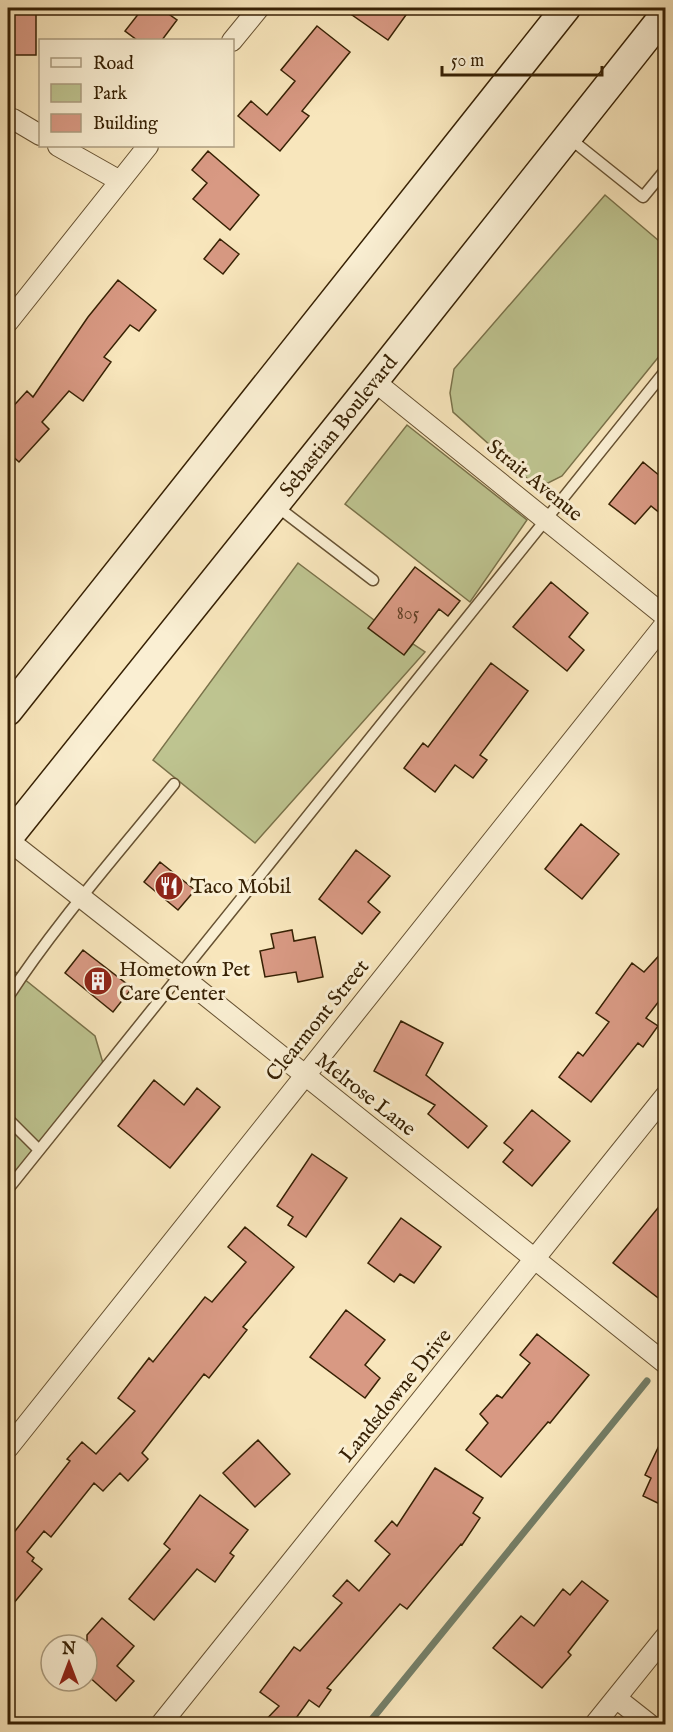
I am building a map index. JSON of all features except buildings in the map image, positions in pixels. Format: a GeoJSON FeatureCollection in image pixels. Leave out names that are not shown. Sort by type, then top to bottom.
{"type":"FeatureCollection","features":[{"type":"Feature","properties":{"kind":"main road"},"geometry":{"type":"LineString","coordinates":[[8,711],[566,8]]}},
{"type":"Feature","properties":{"kind":"main road","name":"Sebastian Boulevard"},"geometry":{"type":"LineString","coordinates":[[8,839],[666,13]]}},
{"type":"Feature","properties":{"kind":"street"},"geometry":{"type":"LineString","coordinates":[[234,39],[259,8]]}},
{"type":"Feature","properties":{"kind":"street"},"geometry":{"type":"LineString","coordinates":[[8,119],[39,134]]}},
{"type":"Feature","properties":{"kind":"street"},"geometry":{"type":"LineString","coordinates":[[60,147],[120,181]]}},
{"type":"Feature","properties":{"kind":"street"},"geometry":{"type":"LineString","coordinates":[[8,322],[147,147]]}},
{"type":"Feature","properties":{"kind":"street","name":"Strait Avenue"},"geometry":{"type":"LineString","coordinates":[[374,381],[666,617]]}},
{"type":"Feature","properties":{"kind":"street","name":"Clearmont Street"},"geometry":{"type":"LineString","coordinates":[[8,1448],[666,623]]}},
{"type":"Feature","properties":{"kind":"street","name":"Melrose Lane"},"geometry":{"type":"LineString","coordinates":[[8,839],[666,1364]]}},
{"type":"Feature","properties":{"kind":"street","name":"Landsdowne Drive"},"geometry":{"type":"LineString","coordinates":[[161,1725],[666,1095]]}},
{"type":"Feature","properties":{"kind":"street"},"geometry":{"type":"LineString","coordinates":[[595,1725],[666,1636]]}},
{"type":"Feature","properties":{"kind":"street"},"geometry":{"type":"LineString","coordinates":[[616,1698],[649,1725]]}},
{"type":"Feature","properties":{"kind":"lane"},"geometry":{"type":"LineString","coordinates":[[568,136],[643,197],[666,169]]}},
{"type":"Feature","properties":{"kind":"lane"},"geometry":{"type":"LineString","coordinates":[[8,1189],[666,370]]}},
{"type":"Feature","properties":{"kind":"lane"},"geometry":{"type":"LineString","coordinates":[[275,505],[373,580]]}},
{"type":"Feature","properties":{"kind":"lane"},"geometry":{"type":"LineString","coordinates":[[8,997],[22,974],[81,898],[174,784]]}},
{"type":"Feature","properties":{"kind":"lane"},"geometry":{"type":"LineString","coordinates":[[8,1119],[39,1150]]}},
{"type":"Feature","properties":{"kind":"green space"},"geometry":{"type":"Polygon","coordinates":[[[605,195],[665,246],[665,349],[562,476],[548,483],[529,480],[453,412],[450,393],[454,369],[605,195]]]}},
{"type":"Feature","properties":{"kind":"green space"},"geometry":{"type":"Polygon","coordinates":[[[407,425],[527,520],[470,602],[345,504],[407,425]]]}},
{"type":"Feature","properties":{"kind":"green space"},"geometry":{"type":"Polygon","coordinates":[[[298,563],[374,620],[404,654],[413,644],[425,652],[255,843],[153,760],[298,563]]]}},
{"type":"Feature","properties":{"kind":"green space"},"geometry":{"type":"Polygon","coordinates":[[[8,966],[95,1036],[103,1063],[8,1183],[8,966]]]}},
{"type":"Feature","properties":{"kind":"waterway"},"geometry":{"type":"LineString","coordinates":[[368,1724],[647,1381]]}},
{"type":"Feature","properties":{"kind":"place","name":"Taco Mobil"},"geometry":{"type":"Point","coordinates":[169,886]}},
{"type":"Feature","properties":{"kind":"place","name":"Hometown Pet Care Center"},"geometry":{"type":"Point","coordinates":[98,981]}}]}
